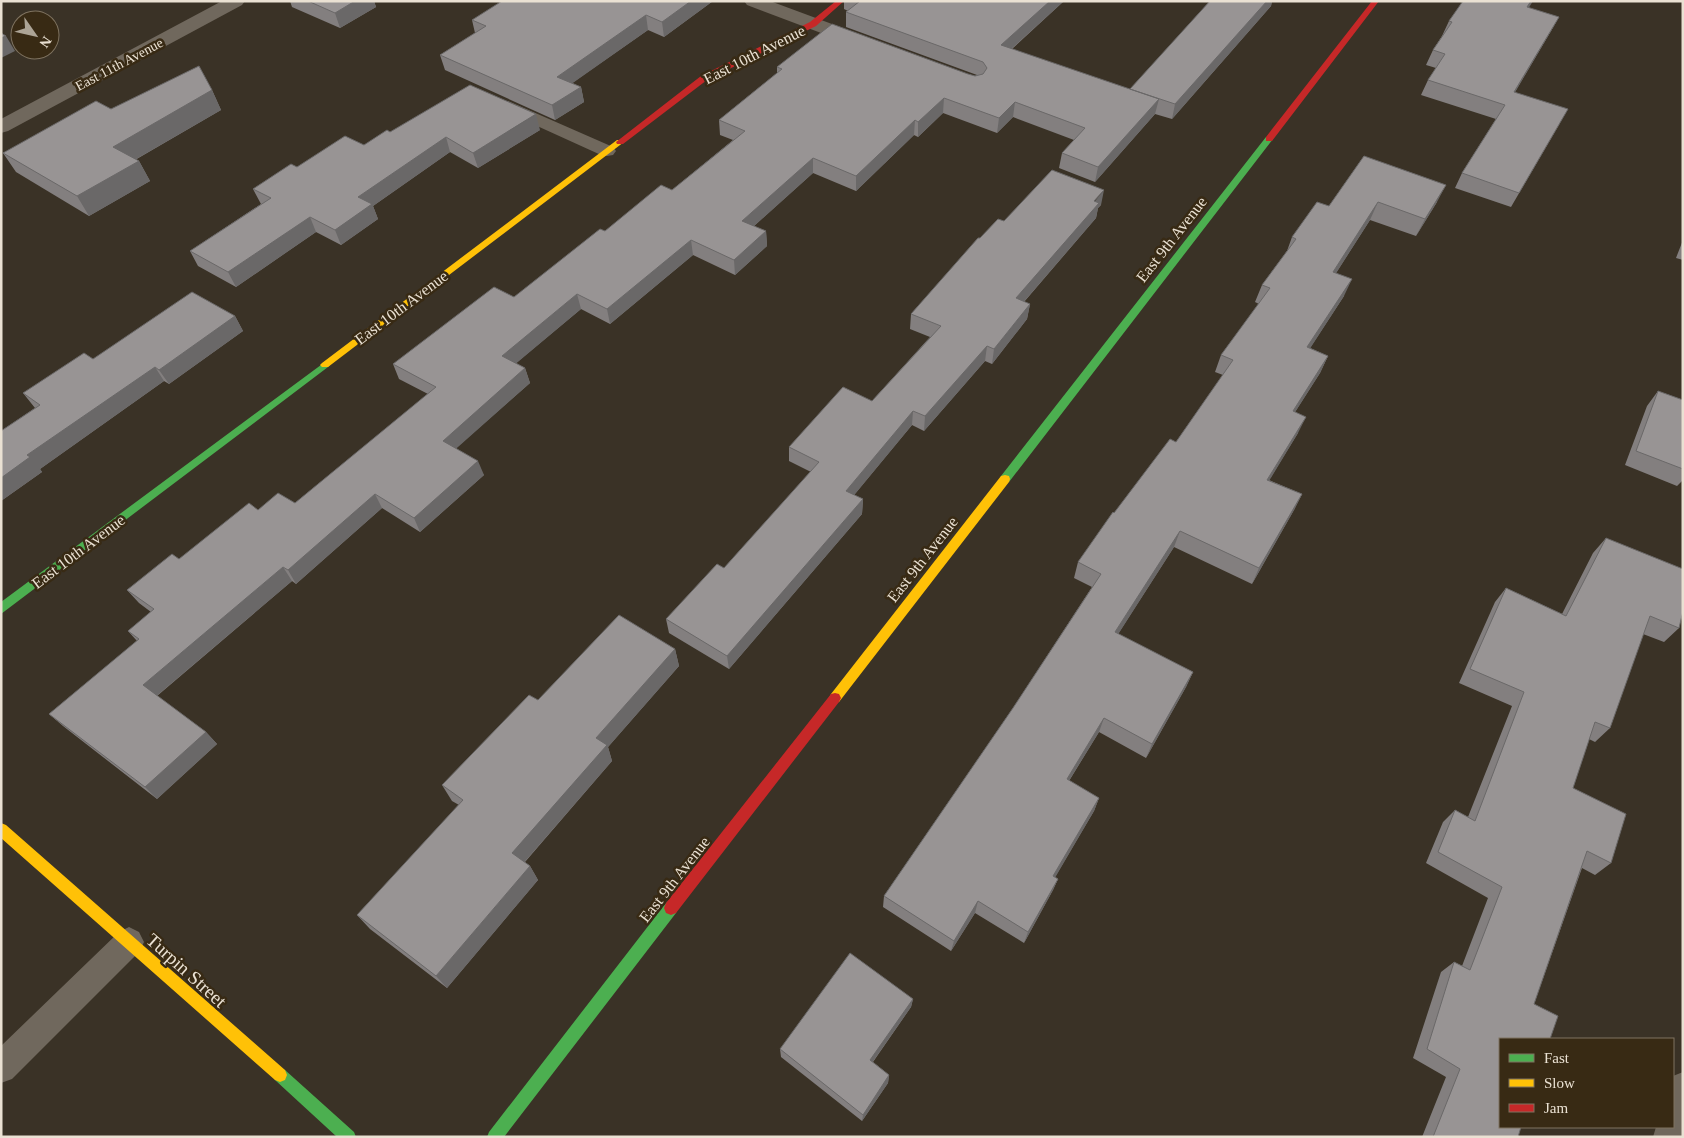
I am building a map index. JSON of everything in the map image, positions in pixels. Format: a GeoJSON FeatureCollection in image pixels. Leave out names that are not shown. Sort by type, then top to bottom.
{"type":"FeatureCollection","features":[{"type":"Feature","properties":{"kind":"street","name":"East 11th Avenue"},"geometry":{"type":"LineString","coordinates":[[1,126],[236,1]]}},
{"type":"Feature","properties":{"kind":"street","name":"East 10th Avenue"},"geometry":{"type":"LineString","coordinates":[[752,1],[876,47]]}},
{"type":"Feature","properties":{"kind":"street","name":"East 10th Avenue"},"geometry":{"type":"LineString","coordinates":[[1,609],[704,78],[813,24],[841,1]]}},
{"type":"Feature","properties":{"kind":"street","name":"East 9th Avenue"},"geometry":{"type":"LineString","coordinates":[[494,1137],[1376,1]]}},
{"type":"Feature","properties":{"kind":"street","name":"Turpin Street"},"geometry":{"type":"LineString","coordinates":[[1,829],[349,1137]]}},
{"type":"Feature","properties":{"kind":"street"},"geometry":{"type":"LineString","coordinates":[[1672,1137],[1683,1090]]}},
{"type":"Feature","properties":{"kind":"lane"},"geometry":{"type":"LineString","coordinates":[[489,98],[606,151]]}},
{"type":"Feature","properties":{"kind":"lane"},"geometry":{"type":"LineString","coordinates":[[1,1068],[129,942]]}},
{"type":"Feature","properties":{"kind":"building"},"geometry":{"type":"Polygon","coordinates":[[[308,1],[355,1],[335,13],[308,1]]]}},
{"type":"Feature","properties":{"kind":"building"},"geometry":{"type":"Polygon","coordinates":[[[502,1],[691,1],[662,22],[646,15],[557,77],[581,87],[552,105],[440,55],[486,26],[472,20],[502,1]]]}},
{"type":"Feature","properties":{"kind":"building"},"geometry":{"type":"Polygon","coordinates":[[[860,1],[1050,1],[1001,45],[1159,99],[1098,167],[1062,153],[1085,128],[1015,102],[999,118],[944,98],[918,122],[915,120],[856,176],[813,158],[742,221],[766,231],[734,260],[691,240],[607,309],[577,294],[502,356],[525,368],[443,441],[478,461],[414,518],[375,494],[288,570],[283,567],[143,685],[206,732],[145,787],[49,714],[139,639],[128,631],[154,609],[127,590],[172,554],[179,559],[249,503],[258,510],[278,493],[295,503],[436,387],[393,364],[494,287],[514,297],[600,229],[605,231],[661,185],[672,190],[745,131],[719,120],[782,69],[777,67],[832,24],[975,76],[983,74],[987,68],[983,62],[846,12],[860,1]]]}},
{"type":"Feature","properties":{"kind":"building"},"geometry":{"type":"Polygon","coordinates":[[[1210,1],[1267,1],[1175,104],[1130,89],[1210,1]]]}},
{"type":"Feature","properties":{"kind":"building"},"geometry":{"type":"Polygon","coordinates":[[[1463,1],[1531,1],[1527,7],[1559,17],[1514,92],[1568,109],[1519,193],[1462,173],[1505,105],[1428,80],[1445,54],[1433,50],[1452,22],[1449,21],[1463,1]]]}},
{"type":"Feature","properties":{"kind":"building"},"geometry":{"type":"Polygon","coordinates":[[[199,66],[212,90],[113,147],[139,161],[77,196],[3,153],[96,101],[111,109],[199,66]]]}},
{"type":"Feature","properties":{"kind":"building"},"geometry":{"type":"Polygon","coordinates":[[[470,85],[536,114],[473,153],[446,137],[358,197],[372,204],[335,230],[310,217],[228,272],[190,251],[271,198],[253,189],[291,164],[297,167],[345,136],[364,145],[387,130],[390,132],[470,85]]]}},
{"type":"Feature","properties":{"kind":"building"},"geometry":{"type":"Polygon","coordinates":[[[1364,156],[1446,185],[1425,219],[1378,202],[1333,272],[1352,279],[1307,347],[1328,356],[1293,411],[1306,417],[1267,480],[1302,494],[1259,568],[1180,531],[1115,632],[1193,672],[1152,744],[1104,718],[1067,779],[1099,798],[1053,876],[1058,879],[1028,932],[978,901],[954,941],[884,896],[1013,708],[1101,574],[1078,562],[1113,512],[1170,439],[1176,442],[1233,360],[1221,355],[1270,288],[1262,285],[1296,239],[1292,237],[1317,202],[1329,206],[1364,156]]]}},
{"type":"Feature","properties":{"kind":"building"},"geometry":{"type":"Polygon","coordinates":[[[1052,170],[1104,190],[1094,201],[1099,203],[1016,298],[1030,304],[994,349],[987,346],[925,416],[913,411],[846,491],[863,499],[727,656],[666,619],[717,564],[724,568],[819,462],[789,447],[843,387],[872,401],[941,326],[911,314],[978,238],[998,219],[1004,221],[1052,170]]]}},
{"type":"Feature","properties":{"kind":"building"},"geometry":{"type":"Polygon","coordinates":[[[192,292],[235,316],[159,370],[155,367],[27,455],[30,457],[1,478],[1,431],[40,405],[23,393],[84,353],[93,359],[192,292]]]}},
{"type":"Feature","properties":{"kind":"building"},"geometry":{"type":"Polygon","coordinates":[[[1658,391],[1683,400],[1683,469],[1636,451],[1658,391]]]}},
{"type":"Feature","properties":{"kind":"building"},"geometry":{"type":"Polygon","coordinates":[[[1606,538],[1683,569],[1683,611],[1679,628],[1650,616],[1610,728],[1595,722],[1573,788],[1626,814],[1611,863],[1587,851],[1534,1004],[1558,1016],[1550,1038],[1499,1038],[1499,1128],[1521,1128],[1518,1137],[1433,1137],[1460,1069],[1427,1049],[1454,962],[1470,970],[1502,887],[1438,852],[1455,810],[1475,821],[1524,692],[1470,669],[1506,588],[1566,616],[1606,538]]]}},
{"type":"Feature","properties":{"kind":"building"},"geometry":{"type":"Polygon","coordinates":[[[619,615],[675,649],[596,738],[607,745],[512,853],[530,866],[436,976],[357,915],[463,800],[442,785],[529,695],[538,700],[619,615]]]}},
{"type":"Feature","properties":{"kind":"building"},"geometry":{"type":"Polygon","coordinates":[[[850,953],[913,999],[870,1060],[889,1075],[863,1115],[780,1049],[850,953]]]}},
{"type":"Feature","properties":{"kind":"traffic: fast"},"geometry":{"type":"LineString","coordinates":[[1005,479],[1269,139]]}},
{"type":"Feature","properties":{"kind":"traffic: fast"},"geometry":{"type":"LineString","coordinates":[[1,609],[325,365]]}},
{"type":"Feature","properties":{"kind":"traffic: fast"},"geometry":{"type":"LineString","coordinates":[[494,1137],[671,908]]}},
{"type":"Feature","properties":{"kind":"traffic: fast"},"geometry":{"type":"LineString","coordinates":[[280,1075],[349,1137]]}},
{"type":"Feature","properties":{"kind":"traffic: slow"},"geometry":{"type":"LineString","coordinates":[[325,365],[620,142]]}},
{"type":"Feature","properties":{"kind":"traffic: slow"},"geometry":{"type":"LineString","coordinates":[[835,698],[1005,479]]}},
{"type":"Feature","properties":{"kind":"traffic: slow"},"geometry":{"type":"LineString","coordinates":[[1,829],[280,1075]]}},
{"type":"Feature","properties":{"kind":"traffic: jam"},"geometry":{"type":"LineString","coordinates":[[620,142],[704,78],[813,24],[841,1]]}},
{"type":"Feature","properties":{"kind":"traffic: jam"},"geometry":{"type":"LineString","coordinates":[[1269,139],[1376,1]]}},
{"type":"Feature","properties":{"kind":"traffic: jam"},"geometry":{"type":"LineString","coordinates":[[671,908],[835,698]]}}]}
